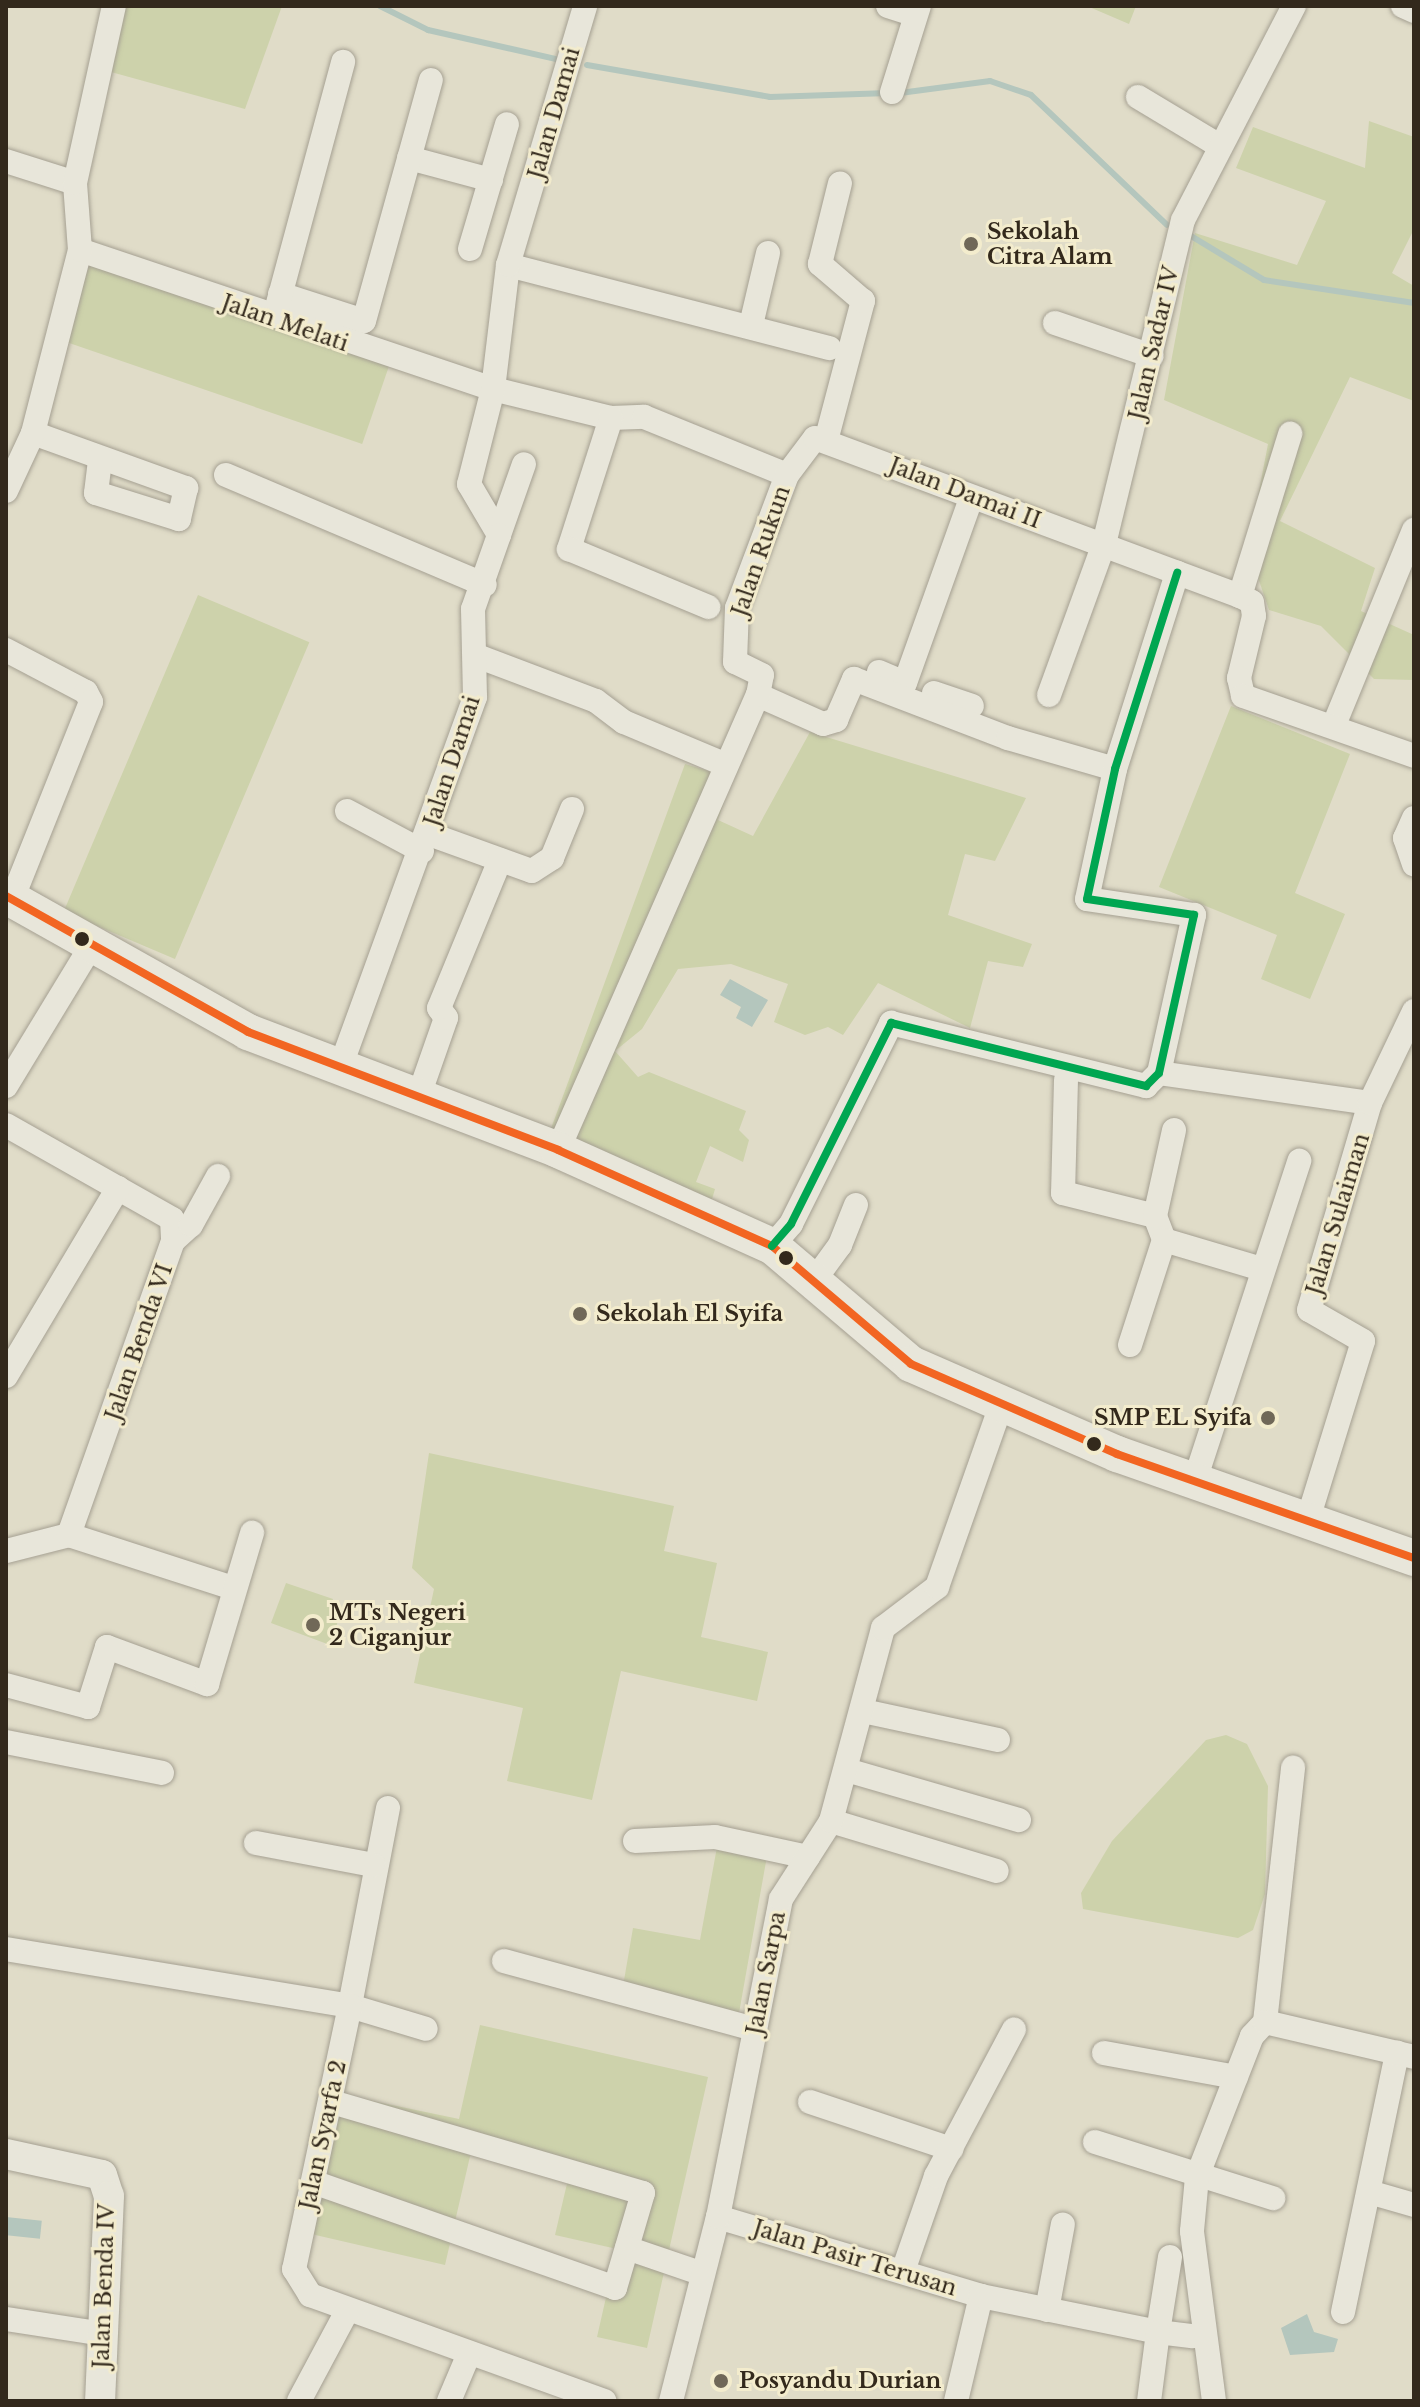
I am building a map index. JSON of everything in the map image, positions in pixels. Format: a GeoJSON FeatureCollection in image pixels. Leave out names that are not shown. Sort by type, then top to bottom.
{"type":"FeatureCollection","features":[{"type":"Feature","properties":{"kind":"main road"},"geometry":{"type":"LineString","coordinates":[[9,898],[188,1004],[340,1068],[558,1150],[772,1246],[892,1352],[1001,1405],[1195,1480],[1414,1558]]}},
{"type":"Feature","properties":{"kind":"street"},"geometry":{"type":"LineString","coordinates":[[6,491],[33,433],[80,250],[75,183],[114,6]]}},
{"type":"Feature","properties":{"kind":"street","name":"Jalan Damai"},"geometry":{"type":"LineString","coordinates":[[340,1068],[425,842],[475,697],[477,656],[472,622],[499,535],[469,484],[493,389],[508,265],[585,6]]}},
{"type":"Feature","properties":{"kind":"street"},"geometry":{"type":"LineString","coordinates":[[888,6],[917,10],[892,92]]}},
{"type":"Feature","properties":{"kind":"street","name":"Jalan Sadar IV"},"geometry":{"type":"LineString","coordinates":[[1049,695],[1104,544],[1183,220],[1218,145],[1294,6]]}},
{"type":"Feature","properties":{"kind":"street"},"geometry":{"type":"LineString","coordinates":[[1403,6],[1414,11]]}},
{"type":"Feature","properties":{"kind":"street"},"geometry":{"type":"LineString","coordinates":[[273,321],[343,62]]}},
{"type":"Feature","properties":{"kind":"street"},"geometry":{"type":"LineString","coordinates":[[280,294],[364,321],[431,80]]}},
{"type":"Feature","properties":{"kind":"street"},"geometry":{"type":"LineString","coordinates":[[1138,97],[1218,145]]}},
{"type":"Feature","properties":{"kind":"street"},"geometry":{"type":"LineString","coordinates":[[470,249],[507,124]]}},
{"type":"Feature","properties":{"kind":"street"},"geometry":{"type":"LineString","coordinates":[[409,158],[491,180]]}},
{"type":"Feature","properties":{"kind":"street"},"geometry":{"type":"LineString","coordinates":[[6,161],[75,183]]}},
{"type":"Feature","properties":{"kind":"street"},"geometry":{"type":"LineString","coordinates":[[827,437],[863,301],[820,264],[840,183]]}},
{"type":"Feature","properties":{"kind":"street","name":"Jalan Melati"},"geometry":{"type":"LineString","coordinates":[[80,250],[273,321],[493,389]]}},
{"type":"Feature","properties":{"kind":"street"},"geometry":{"type":"LineString","coordinates":[[751,325],[768,253]]}},
{"type":"Feature","properties":{"kind":"street"},"geometry":{"type":"LineString","coordinates":[[508,265],[751,325],[829,348]]}},
{"type":"Feature","properties":{"kind":"street"},"geometry":{"type":"LineString","coordinates":[[1055,323],[1152,356]]}},
{"type":"Feature","properties":{"kind":"street"},"geometry":{"type":"LineString","coordinates":[[493,389],[611,418],[644,417],[787,475]]}},
{"type":"Feature","properties":{"kind":"street"},"geometry":{"type":"LineString","coordinates":[[611,418],[569,549],[708,607]]}},
{"type":"Feature","properties":{"kind":"street"},"geometry":{"type":"LineString","coordinates":[[33,433],[100,458]]}},
{"type":"Feature","properties":{"kind":"street"},"geometry":{"type":"LineString","coordinates":[[1290,434],[1240,596],[1252,602],[1254,616],[1239,678],[1243,696],[1334,725],[1414,756]]}},
{"type":"Feature","properties":{"kind":"street","name":"Jalan Rukun"},"geometry":{"type":"LineString","coordinates":[[758,695],[762,675],[735,662],[737,608],[787,475],[804,444],[827,437]]}},
{"type":"Feature","properties":{"kind":"street","name":"Jalan Damai II"},"geometry":{"type":"LineString","coordinates":[[827,437],[971,499],[1104,544],[1240,596]]}},
{"type":"Feature","properties":{"kind":"street"},"geometry":{"type":"LineString","coordinates":[[499,535],[524,464]]}},
{"type":"Feature","properties":{"kind":"street"},"geometry":{"type":"LineString","coordinates":[[226,475],[485,585]]}},
{"type":"Feature","properties":{"kind":"street"},"geometry":{"type":"LineString","coordinates":[[905,683],[971,499]]}},
{"type":"Feature","properties":{"kind":"street"},"geometry":{"type":"LineString","coordinates":[[1334,725],[1414,530]]}},
{"type":"Feature","properties":{"kind":"street"},"geometry":{"type":"LineString","coordinates":[[772,1246],[791,1224],[891,1023],[1146,1086],[1159,1073],[1194,915],[1087,899],[1115,769],[1177,573]]}},
{"type":"Feature","properties":{"kind":"street"},"geometry":{"type":"LineString","coordinates":[[6,650],[86,692],[91,702],[9,898]]}},
{"type":"Feature","properties":{"kind":"street"},"geometry":{"type":"LineString","coordinates":[[477,656],[596,701],[624,722],[724,764]]}},
{"type":"Feature","properties":{"kind":"street"},"geometry":{"type":"LineString","coordinates":[[865,667],[972,706]]}},
{"type":"Feature","properties":{"kind":"street"},"geometry":{"type":"LineString","coordinates":[[558,1150],[724,764],[758,695],[823,724],[836,720],[854,679],[1008,738],[1115,769]]}},
{"type":"Feature","properties":{"kind":"street"},"geometry":{"type":"LineString","coordinates":[[347,811],[425,842],[544,869],[572,809]]}},
{"type":"Feature","properties":{"kind":"street"},"geometry":{"type":"LineString","coordinates":[[1414,818],[1405,838],[1414,864]]}},
{"type":"Feature","properties":{"kind":"street"},"geometry":{"type":"LineString","coordinates":[[418,1098],[446,1018],[439,1008],[500,860]]}},
{"type":"Feature","properties":{"kind":"street"},"geometry":{"type":"LineString","coordinates":[[6,1086],[91,946]]}},
{"type":"Feature","properties":{"kind":"street"},"geometry":{"type":"LineString","coordinates":[[1159,1073],[1370,1103],[1412,1023]]}},
{"type":"Feature","properties":{"kind":"street"},"geometry":{"type":"LineString","coordinates":[[1066,1080],[1063,1193],[1155,1216]]}},
{"type":"Feature","properties":{"kind":"street","name":"Jalan Sulaiman"},"geometry":{"type":"LineString","coordinates":[[1308,1519],[1363,1341],[1309,1310],[1370,1103]]}},
{"type":"Feature","properties":{"kind":"street","name":"Jalan Benda VI"},"geometry":{"type":"LineString","coordinates":[[6,1125],[172,1219],[173,1241],[69,1535]]}},
{"type":"Feature","properties":{"kind":"street"},"geometry":{"type":"LineString","coordinates":[[1130,1345],[1164,1240],[1155,1216],[1174,1130]]}},
{"type":"Feature","properties":{"kind":"street"},"geometry":{"type":"LineString","coordinates":[[1195,1480],[1261,1269],[1299,1161]]}},
{"type":"Feature","properties":{"kind":"street"},"geometry":{"type":"LineString","coordinates":[[173,1241],[191,1225],[218,1176]]}},
{"type":"Feature","properties":{"kind":"street"},"geometry":{"type":"LineString","coordinates":[[6,1376],[118,1188]]}},
{"type":"Feature","properties":{"kind":"street"},"geometry":{"type":"LineString","coordinates":[[813,1282],[840,1245],[856,1205]]}},
{"type":"Feature","properties":{"kind":"street"},"geometry":{"type":"LineString","coordinates":[[1164,1240],[1261,1269]]}},
{"type":"Feature","properties":{"kind":"street","name":"Jalan Sarpa"},"geometry":{"type":"LineString","coordinates":[[671,2401],[718,2217],[781,1899],[831,1821],[850,1771],[883,1628],[937,1587],[1001,1405]]}},
{"type":"Feature","properties":{"kind":"street"},"geometry":{"type":"LineString","coordinates":[[6,1685],[88,1707],[107,1647],[207,1684],[233,1588],[252,1533]]}},
{"type":"Feature","properties":{"kind":"street"},"geometry":{"type":"LineString","coordinates":[[6,1551],[69,1535],[233,1588]]}},
{"type":"Feature","properties":{"kind":"street"},"geometry":{"type":"LineString","coordinates":[[863,1711],[998,1740]]}},
{"type":"Feature","properties":{"kind":"street"},"geometry":{"type":"LineString","coordinates":[[6,1742],[162,1773]]}},
{"type":"Feature","properties":{"kind":"street"},"geometry":{"type":"LineString","coordinates":[[1214,2401],[1192,2231],[1197,2177],[1236,2077],[1265,2022],[1293,1768]]}},
{"type":"Feature","properties":{"kind":"street"},"geometry":{"type":"LineString","coordinates":[[850,1771],[1019,1820]]}},
{"type":"Feature","properties":{"kind":"street","name":"Jalan Syarfa 2"},"geometry":{"type":"LineString","coordinates":[[388,1808],[373,1865],[350,2006],[294,2269],[310,2295],[346,2313],[604,2401]]}},
{"type":"Feature","properties":{"kind":"street"},"geometry":{"type":"LineString","coordinates":[[831,1821],[997,1871]]}},
{"type":"Feature","properties":{"kind":"street"},"geometry":{"type":"LineString","coordinates":[[635,1841],[715,1837],[808,1857]]}},
{"type":"Feature","properties":{"kind":"street"},"geometry":{"type":"LineString","coordinates":[[256,1843],[373,1865]]}},
{"type":"Feature","properties":{"kind":"street"},"geometry":{"type":"LineString","coordinates":[[6,1949],[350,2006],[426,2029]]}},
{"type":"Feature","properties":{"kind":"street"},"geometry":{"type":"LineString","coordinates":[[504,1961],[755,2029]]}},
{"type":"Feature","properties":{"kind":"street"},"geometry":{"type":"LineString","coordinates":[[1265,2022],[1406,2055],[1369,2192],[1343,2312]]}},
{"type":"Feature","properties":{"kind":"street"},"geometry":{"type":"LineString","coordinates":[[903,2271],[951,2149],[1014,2029]]}},
{"type":"Feature","properties":{"kind":"street"},"geometry":{"type":"LineString","coordinates":[[1104,2053],[1236,2077]]}},
{"type":"Feature","properties":{"kind":"street"},"geometry":{"type":"LineString","coordinates":[[313,2182],[615,2288],[643,2193],[331,2102]]}},
{"type":"Feature","properties":{"kind":"street"},"geometry":{"type":"LineString","coordinates":[[810,2102],[951,2149]]}},
{"type":"Feature","properties":{"kind":"street"},"geometry":{"type":"LineString","coordinates":[[1095,2142],[1197,2177],[1273,2198]]}},
{"type":"Feature","properties":{"kind":"street","name":"Jalan Benda IV"},"geometry":{"type":"LineString","coordinates":[[6,2154],[102,2175],[109,2196],[100,2401]]}},
{"type":"Feature","properties":{"kind":"street"},"geometry":{"type":"LineString","coordinates":[[1369,2192],[1414,2205]]}},
{"type":"Feature","properties":{"kind":"street","name":"Jalan Pasir Terusan"},"geometry":{"type":"LineString","coordinates":[[718,2217],[981,2296],[956,2401]]}},
{"type":"Feature","properties":{"kind":"street"},"geometry":{"type":"LineString","coordinates":[[1047,2310],[1063,2224]]}},
{"type":"Feature","properties":{"kind":"street"},"geometry":{"type":"LineString","coordinates":[[627,2248],[703,2274]]}},
{"type":"Feature","properties":{"kind":"street"},"geometry":{"type":"LineString","coordinates":[[1149,2401],[1170,2257]]}},
{"type":"Feature","properties":{"kind":"street"},"geometry":{"type":"LineString","coordinates":[[981,2296],[1158,2332],[1193,2336]]}},
{"type":"Feature","properties":{"kind":"street"},"geometry":{"type":"LineString","coordinates":[[299,2401],[346,2313]]}},
{"type":"Feature","properties":{"kind":"street"},"geometry":{"type":"LineString","coordinates":[[6,2319],[104,2334]]}},
{"type":"Feature","properties":{"kind":"street"},"geometry":{"type":"LineString","coordinates":[[449,2401],[468,2356]]}},
{"type":"Feature","properties":{"kind":"green space"},"geometry":{"type":"Polygon","coordinates":[[[119,6],[282,6],[245,109],[111,72],[119,6]]]}},
{"type":"Feature","properties":{"kind":"green space"},"geometry":{"type":"Polygon","coordinates":[[[1087,6],[1136,6],[1129,24],[1087,6]]]}},
{"type":"Feature","properties":{"kind":"green space"},"geometry":{"type":"Polygon","coordinates":[[[1369,121],[1414,137],[1414,229],[1392,273],[1414,286],[1414,401],[1350,377],[1280,521],[1375,568],[1361,611],[1414,635],[1414,680],[1374,679],[1321,626],[1269,610],[1248,548],[1268,444],[1164,400],[1195,233],[1297,265],[1326,201],[1236,168],[1253,127],[1365,168],[1369,121]]]}},
{"type":"Feature","properties":{"kind":"green space"},"geometry":{"type":"Polygon","coordinates":[[[93,255],[392,358],[362,444],[63,341],[93,255]]]}},
{"type":"Feature","properties":{"kind":"green space"},"geometry":{"type":"Polygon","coordinates":[[[198,595],[309,642],[175,959],[64,912],[198,595]]]}},
{"type":"Feature","properties":{"kind":"green space"},"geometry":{"type":"Polygon","coordinates":[[[1231,706],[1350,754],[1295,893],[1345,914],[1310,999],[1261,979],[1277,935],[1159,887],[1231,706]]]}},
{"type":"Feature","properties":{"kind":"green space"},"geometry":{"type":"Polygon","coordinates":[[[810,732],[1026,798],[995,861],[965,854],[948,915],[1032,944],[1023,967],[988,961],[970,1028],[878,983],[843,1035],[828,1027],[805,1035],[774,1022],[788,984],[731,964],[678,969],[642,1029],[615,1051],[638,1077],[649,1072],[746,1111],[739,1130],[749,1140],[743,1162],[710,1146],[696,1182],[715,1189],[710,1206],[549,1134],[685,764],[732,778],[718,820],[753,836],[810,732]]]}},
{"type":"Feature","properties":{"kind":"green space"},"geometry":{"type":"Polygon","coordinates":[[[429,1453],[674,1506],[664,1551],[717,1563],[701,1637],[768,1652],[757,1701],[621,1671],[592,1800],[507,1781],[523,1708],[414,1683],[434,1589],[412,1568],[429,1453]]]}},
{"type":"Feature","properties":{"kind":"green space"},"geometry":{"type":"Polygon","coordinates":[[[286,1583],[333,1599],[330,1608],[341,1612],[330,1645],[271,1623],[286,1583]]]}},
{"type":"Feature","properties":{"kind":"green space"},"geometry":{"type":"Polygon","coordinates":[[[1226,1735],[1247,1744],[1268,1786],[1265,1894],[1253,1930],[1238,1938],[1083,1909],[1081,1893],[1112,1841],[1206,1740],[1226,1735]]]}},
{"type":"Feature","properties":{"kind":"green space"},"geometry":{"type":"Polygon","coordinates":[[[717,1847],[767,1856],[739,2013],[622,1992],[633,1928],[700,1940],[717,1847]]]}},
{"type":"Feature","properties":{"kind":"green space"},"geometry":{"type":"Polygon","coordinates":[[[480,2025],[708,2077],[647,2348],[597,2337],[617,2249],[555,2235],[572,2162],[474,2139],[445,2265],[294,2230],[325,2091],[459,2119],[480,2025]]]}},
{"type":"Feature","properties":{"kind":"shaded area"},"geometry":{"type":"Polygon","coordinates":[[[730,979],[768,1000],[752,1027],[736,1018],[741,1007],[720,995],[730,979]]]}},
{"type":"Feature","properties":{"kind":"shaded area"},"geometry":{"type":"Polygon","coordinates":[[[6,2217],[42,2221],[40,2239],[6,2235],[6,2217]]]}},
{"type":"Feature","properties":{"kind":"shaded area"},"geometry":{"type":"Polygon","coordinates":[[[1307,2314],[1314,2332],[1338,2339],[1334,2352],[1290,2355],[1281,2328],[1307,2314]]]}},
{"type":"Feature","properties":{"kind":"waterway"},"geometry":{"type":"LineString","coordinates":[[380,6],[428,30],[560,60]]}},
{"type":"Feature","properties":{"kind":"waterway"},"geometry":{"type":"LineString","coordinates":[[587,65],[770,97],[889,93]]}},
{"type":"Feature","properties":{"kind":"waterway"},"geometry":{"type":"LineString","coordinates":[[900,93],[990,81],[1031,95],[1167,225]]}},
{"type":"Feature","properties":{"kind":"waterway"},"geometry":{"type":"LineString","coordinates":[[1191,236],[1264,280],[1414,303]]}},
{"type":"Feature","properties":{"kind":"transit line"},"geometry":{"type":"LineString","coordinates":[[772,1246],[791,1224],[891,1023],[1146,1086],[1159,1073],[1194,915],[1087,899],[1115,769],[1177,573]]}},
{"type":"Feature","properties":{"kind":"transit line"},"geometry":{"type":"LineString","coordinates":[[6,896],[248,1032],[558,1150],[772,1246],[911,1364],[1117,1454],[1414,1558]]}},
{"type":"Feature","properties":{"kind":"place","name":"Sekolah Citra Alam"},"geometry":{"type":"Point","coordinates":[971,244]}},
{"type":"Feature","properties":{"kind":"place","name":"Sekolah El Syifa"},"geometry":{"type":"Point","coordinates":[580,1314]}},
{"type":"Feature","properties":{"kind":"place","name":"SMP EL Syifa"},"geometry":{"type":"Point","coordinates":[1268,1418]}},
{"type":"Feature","properties":{"kind":"place","name":"MTs Negeri 2 Ciganjur"},"geometry":{"type":"Point","coordinates":[313,1625]}},
{"type":"Feature","properties":{"kind":"place","name":"Posyandu Durian"},"geometry":{"type":"Point","coordinates":[721,2381]}}]}
